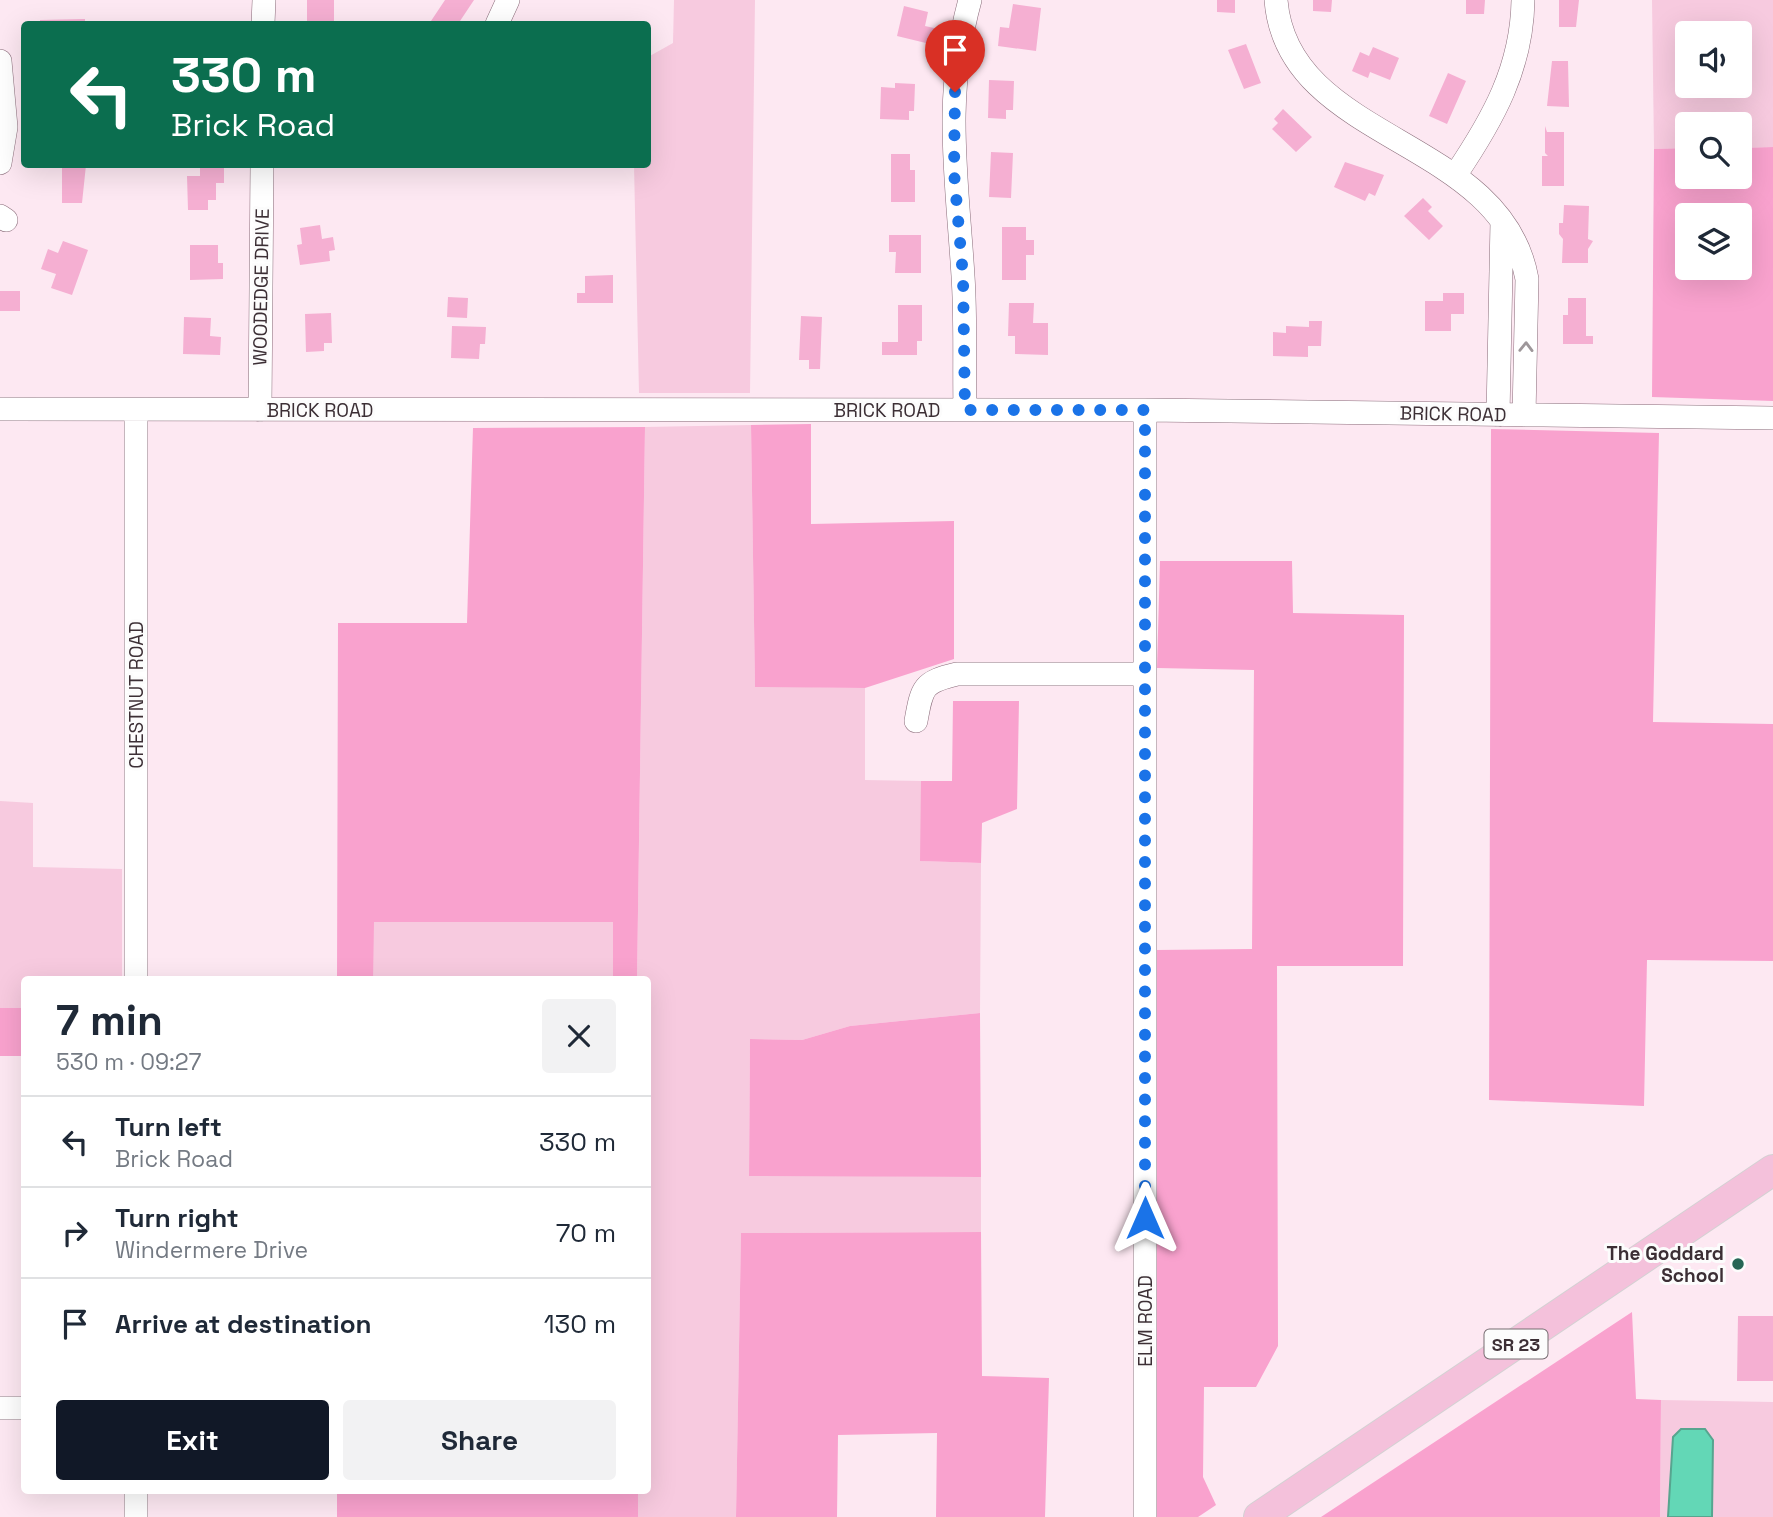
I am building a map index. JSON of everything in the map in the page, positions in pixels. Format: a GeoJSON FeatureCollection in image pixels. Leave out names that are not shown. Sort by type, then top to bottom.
{"type":"FeatureCollection","features":[{"type":"Feature","properties":{"kind":"main road","name":"SR 23"},"geometry":{"type":"LineString","coordinates":[[1259,1517],[1773,1170]]}},
{"type":"Feature","properties":{"kind":"street"},"geometry":{"type":"LineString","coordinates":[[263,21],[264,0]]}},
{"type":"Feature","properties":{"kind":"street"},"geometry":{"type":"LineString","coordinates":[[499,21],[508,0]]}},
{"type":"Feature","properties":{"kind":"street"},"geometry":{"type":"LineString","coordinates":[[965,410],[963,276],[955,198],[954,117],[956,67],[970,0]]}},
{"type":"Feature","properties":{"kind":"street"},"geometry":{"type":"LineString","coordinates":[[1276,0],[1288,43],[1315,83],[1343,107],[1455,174],[1488,203],[1523,257],[1527,279],[1524,415]]}},
{"type":"Feature","properties":{"kind":"street"},"geometry":{"type":"LineString","coordinates":[[1455,174],[1508,86],[1519,50],[1523,0]]}},
{"type":"Feature","properties":{"kind":"street"},"geometry":{"type":"LineString","coordinates":[[0,61],[6,127],[0,163]]}},
{"type":"Feature","properties":{"kind":"street","name":"WOODEDGE DRIVE"},"geometry":{"type":"LineString","coordinates":[[260,410],[262,168]]}},
{"type":"Feature","properties":{"kind":"street"},"geometry":{"type":"LineString","coordinates":[[1498,415],[1502,222]]}},
{"type":"Feature","properties":{"kind":"street","name":"BRICK ROAD"},"geometry":{"type":"LineString","coordinates":[[0,409],[1145,410],[1773,418]]}},
{"type":"Feature","properties":{"kind":"street","name":"CHESTNUT ROAD"},"geometry":{"type":"LineString","coordinates":[[136,410],[136,976]]}},
{"type":"Feature","properties":{"kind":"street","name":"ELM ROAD"},"geometry":{"type":"LineString","coordinates":[[1145,410],[1145,1517]]}},
{"type":"Feature","properties":{"kind":"street"},"geometry":{"type":"LineString","coordinates":[[916,721],[923,689],[930,680],[957,674],[1145,674]]}},
{"type":"Feature","properties":{"kind":"street"},"geometry":{"type":"LineString","coordinates":[[0,1408],[21,1408]]}},
{"type":"Feature","properties":{"kind":"street"},"geometry":{"type":"LineString","coordinates":[[136,1494],[136,1517]]}},
{"type":"Feature","properties":{"kind":"shaded area"},"geometry":{"type":"Polygon","coordinates":[[[674,0],[755,0],[750,393],[639,393],[634,168],[651,168],[651,55],[673,43],[674,0]]]}},
{"type":"Feature","properties":{"kind":"shaded area"},"geometry":{"type":"Polygon","coordinates":[[[1652,0],[1773,0],[1773,147],[1752,148],[1752,112],[1675,112],[1675,148],[1654,149],[1652,0]]]}},
{"type":"Feature","properties":{"kind":"shaded area"},"geometry":{"type":"Polygon","coordinates":[[[1773,147],[1773,401],[1652,397],[1654,149],[1675,148],[1675,189],[1752,189],[1752,148],[1773,147]]]}},
{"type":"Feature","properties":{"kind":"shaded area"},"geometry":{"type":"Polygon","coordinates":[[[811,424],[811,524],[954,521],[954,659],[865,688],[755,687],[751,425],[811,424]]]}},
{"type":"Feature","properties":{"kind":"shaded area"},"geometry":{"type":"Polygon","coordinates":[[[751,425],[755,686],[865,688],[865,780],[921,781],[921,861],[981,863],[980,1013],[850,1026],[802,1040],[750,1039],[749,1175],[981,1177],[981,1232],[741,1233],[736,1517],[638,1517],[638,1494],[651,1494],[651,976],[637,976],[645,427],[751,425]]]}},
{"type":"Feature","properties":{"kind":"shaded area"},"geometry":{"type":"Polygon","coordinates":[[[645,427],[637,976],[613,976],[613,922],[374,922],[373,976],[337,976],[338,623],[467,623],[473,428],[645,427]]]}},
{"type":"Feature","properties":{"kind":"shaded area"},"geometry":{"type":"Polygon","coordinates":[[[1491,429],[1659,433],[1653,722],[1773,724],[1773,961],[1647,960],[1644,1106],[1489,1100],[1491,429]]]}},
{"type":"Feature","properties":{"kind":"shaded area"},"geometry":{"type":"Polygon","coordinates":[[[1160,561],[1292,561],[1293,613],[1404,615],[1403,966],[1277,966],[1278,1346],[1256,1387],[1204,1387],[1203,1477],[1216,1505],[1198,1517],[1157,1517],[1156,950],[1252,949],[1254,670],[1157,668],[1160,561]]]}},
{"type":"Feature","properties":{"kind":"shaded area"},"geometry":{"type":"Polygon","coordinates":[[[953,701],[1019,701],[1017,809],[982,823],[981,863],[920,861],[921,781],[952,781],[953,701]]]}},
{"type":"Feature","properties":{"kind":"shaded area"},"geometry":{"type":"Polygon","coordinates":[[[0,801],[33,803],[33,867],[122,869],[122,976],[21,976],[21,1008],[0,1008],[0,801]]]}},
{"type":"Feature","properties":{"kind":"shaded area"},"geometry":{"type":"Polygon","coordinates":[[[373,922],[613,922],[613,976],[373,976],[373,922]]]}},
{"type":"Feature","properties":{"kind":"shaded area"},"geometry":{"type":"Polygon","coordinates":[[[0,1008],[21,1008],[21,1056],[0,1056],[0,1008]]]}},
{"type":"Feature","properties":{"kind":"shaded area"},"geometry":{"type":"Polygon","coordinates":[[[980,1013],[981,1177],[749,1176],[750,1039],[802,1040],[850,1026],[980,1013]]]}},
{"type":"Feature","properties":{"kind":"shaded area"},"geometry":{"type":"Polygon","coordinates":[[[981,1232],[982,1376],[1049,1378],[1045,1517],[936,1517],[937,1433],[838,1435],[837,1517],[736,1517],[741,1233],[981,1232]]]}},
{"type":"Feature","properties":{"kind":"shaded area"},"geometry":{"type":"Polygon","coordinates":[[[1632,1312],[1636,1399],[1661,1400],[1660,1517],[1321,1517],[1632,1312]]]}},
{"type":"Feature","properties":{"kind":"shaded area"},"geometry":{"type":"Polygon","coordinates":[[[1661,1400],[1773,1402],[1773,1517],[1712,1517],[1713,1440],[1673,1437],[1668,1517],[1660,1517],[1661,1400]]]}},
{"type":"Feature","properties":{"kind":"shaded area"},"geometry":{"type":"Polygon","coordinates":[[[1681,1429],[1705,1429],[1713,1440],[1712,1517],[1668,1517],[1673,1437],[1681,1429]]]}},
{"type":"Feature","properties":{"kind":"shaded area"},"geometry":{"type":"Polygon","coordinates":[[[337,1494],[638,1494],[638,1517],[337,1517],[337,1494]]]}},
{"type":"Feature","properties":{"kind":"building"},"geometry":{"type":"Polygon","coordinates":[[[307,0],[334,0],[334,21],[307,21],[307,0]]]}},
{"type":"Feature","properties":{"kind":"building"},"geometry":{"type":"Polygon","coordinates":[[[445,0],[474,0],[460,21],[431,21],[445,0]]]}},
{"type":"Feature","properties":{"kind":"building"},"geometry":{"type":"Polygon","coordinates":[[[1217,0],[1235,0],[1235,13],[1217,12],[1217,0]]]}},
{"type":"Feature","properties":{"kind":"building"},"geometry":{"type":"Polygon","coordinates":[[[1313,0],[1332,0],[1331,12],[1313,11],[1313,0]]]}},
{"type":"Feature","properties":{"kind":"building"},"geometry":{"type":"Polygon","coordinates":[[[1466,0],[1485,0],[1484,14],[1466,14],[1466,0]]]}},
{"type":"Feature","properties":{"kind":"building"},"geometry":{"type":"Polygon","coordinates":[[[1559,0],[1579,0],[1576,27],[1559,27],[1559,0]]]}},
{"type":"Feature","properties":{"kind":"building"},"geometry":{"type":"Polygon","coordinates":[[[1013,4],[1041,8],[1036,51],[998,46],[1000,27],[1009,28],[1013,4]]]}},
{"type":"Feature","properties":{"kind":"building"},"geometry":{"type":"Polygon","coordinates":[[[904,6],[928,12],[925,26],[934,28],[930,44],[897,36],[904,6]]]}},
{"type":"Feature","properties":{"kind":"building"},"geometry":{"type":"Polygon","coordinates":[[[85,19],[85,21],[40,21],[85,19]]]}},
{"type":"Feature","properties":{"kind":"building"},"geometry":{"type":"Polygon","coordinates":[[[1246,44],[1261,83],[1244,89],[1228,50],[1246,44]]]}},
{"type":"Feature","properties":{"kind":"building"},"geometry":{"type":"Polygon","coordinates":[[[1373,47],[1399,58],[1390,80],[1370,72],[1368,78],[1352,71],[1360,52],[1369,56],[1373,47]]]}},
{"type":"Feature","properties":{"kind":"building"},"geometry":{"type":"Polygon","coordinates":[[[1552,61],[1568,61],[1569,107],[1547,106],[1552,61]]]}},
{"type":"Feature","properties":{"kind":"building"},"geometry":{"type":"Polygon","coordinates":[[[1448,73],[1466,81],[1447,124],[1429,116],[1448,73]]]}},
{"type":"Feature","properties":{"kind":"building"},"geometry":{"type":"Polygon","coordinates":[[[989,80],[1014,81],[1013,110],[1006,110],[1006,119],[988,118],[989,80]]]}},
{"type":"Feature","properties":{"kind":"building"},"geometry":{"type":"Polygon","coordinates":[[[895,83],[915,84],[914,111],[909,111],[909,120],[880,119],[881,87],[895,88],[895,83]]]}},
{"type":"Feature","properties":{"kind":"building"},"geometry":{"type":"Polygon","coordinates":[[[1283,109],[1312,137],[1296,152],[1272,129],[1278,123],[1274,119],[1283,109]]]}},
{"type":"Feature","properties":{"kind":"building"},"geometry":{"type":"Polygon","coordinates":[[[1545,126],[1547,132],[1564,132],[1564,186],[1542,186],[1542,156],[1548,156],[1545,153],[1545,126]]]}},
{"type":"Feature","properties":{"kind":"building"},"geometry":{"type":"Polygon","coordinates":[[[991,152],[1013,153],[1011,198],[989,197],[991,152]]]}},
{"type":"Feature","properties":{"kind":"building"},"geometry":{"type":"Polygon","coordinates":[[[891,154],[910,154],[910,170],[915,170],[915,202],[891,202],[891,154]]]}},
{"type":"Feature","properties":{"kind":"building"},"geometry":{"type":"Polygon","coordinates":[[[1345,162],[1384,175],[1375,196],[1369,193],[1365,201],[1334,187],[1345,162]]]}},
{"type":"Feature","properties":{"kind":"building"},"geometry":{"type":"Polygon","coordinates":[[[62,168],[86,168],[82,203],[62,203],[62,168]]]}},
{"type":"Feature","properties":{"kind":"building"},"geometry":{"type":"Polygon","coordinates":[[[200,168],[224,168],[224,183],[216,183],[216,200],[208,200],[208,210],[188,210],[187,176],[200,176],[200,168]]]}},
{"type":"Feature","properties":{"kind":"building"},"geometry":{"type":"Polygon","coordinates":[[[1423,198],[1432,207],[1428,211],[1443,226],[1429,240],[1404,216],[1423,198]]]}},
{"type":"Feature","properties":{"kind":"building"},"geometry":{"type":"Polygon","coordinates":[[[1564,205],[1589,206],[1588,239],[1593,241],[1588,249],[1588,263],[1562,263],[1563,239],[1559,234],[1559,223],[1563,223],[1564,205]]]}},
{"type":"Feature","properties":{"kind":"building"},"geometry":{"type":"Polygon","coordinates":[[[320,225],[322,239],[333,237],[335,250],[329,251],[330,261],[300,265],[297,245],[302,244],[300,228],[320,225]]]}},
{"type":"Feature","properties":{"kind":"building"},"geometry":{"type":"Polygon","coordinates":[[[1002,227],[1026,227],[1026,240],[1034,240],[1034,255],[1026,255],[1026,280],[1002,280],[1002,227]]]}},
{"type":"Feature","properties":{"kind":"building"},"geometry":{"type":"Polygon","coordinates":[[[889,235],[921,235],[921,273],[895,273],[896,252],[889,252],[889,235]]]}},
{"type":"Feature","properties":{"kind":"building"},"geometry":{"type":"Polygon","coordinates":[[[63,241],[88,250],[72,295],[51,288],[56,274],[41,269],[48,249],[58,253],[63,241]]]}},
{"type":"Feature","properties":{"kind":"building"},"geometry":{"type":"Polygon","coordinates":[[[190,245],[218,245],[218,263],[223,263],[223,279],[190,280],[190,245]]]}},
{"type":"Feature","properties":{"kind":"building"},"geometry":{"type":"Polygon","coordinates":[[[613,275],[613,303],[577,303],[577,293],[585,293],[585,276],[613,275]]]}},
{"type":"Feature","properties":{"kind":"building"},"geometry":{"type":"Polygon","coordinates":[[[0,291],[20,291],[20,311],[0,311],[0,291]]]}},
{"type":"Feature","properties":{"kind":"building"},"geometry":{"type":"Polygon","coordinates":[[[1443,293],[1464,293],[1464,314],[1451,314],[1451,331],[1425,331],[1425,301],[1443,301],[1443,293]]]}},
{"type":"Feature","properties":{"kind":"building"},"geometry":{"type":"Polygon","coordinates":[[[448,297],[468,298],[467,318],[447,317],[448,297]]]}},
{"type":"Feature","properties":{"kind":"building"},"geometry":{"type":"Polygon","coordinates":[[[1568,298],[1586,298],[1586,336],[1593,336],[1593,344],[1563,344],[1563,315],[1568,315],[1568,298]]]}},
{"type":"Feature","properties":{"kind":"building"},"geometry":{"type":"Polygon","coordinates":[[[1009,303],[1034,303],[1033,323],[1048,323],[1048,355],[1015,354],[1015,336],[1008,336],[1009,303]]]}},
{"type":"Feature","properties":{"kind":"building"},"geometry":{"type":"Polygon","coordinates":[[[898,305],[922,305],[922,341],[917,341],[917,355],[882,355],[882,342],[898,342],[898,305]]]}},
{"type":"Feature","properties":{"kind":"building"},"geometry":{"type":"Polygon","coordinates":[[[331,313],[332,343],[324,343],[324,351],[306,352],[305,314],[331,313]]]}},
{"type":"Feature","properties":{"kind":"building"},"geometry":{"type":"Polygon","coordinates":[[[801,316],[822,317],[820,369],[809,369],[809,360],[799,360],[801,316]]]}},
{"type":"Feature","properties":{"kind":"building"},"geometry":{"type":"Polygon","coordinates":[[[184,317],[211,318],[210,336],[221,337],[220,355],[183,354],[184,317]]]}},
{"type":"Feature","properties":{"kind":"building"},"geometry":{"type":"Polygon","coordinates":[[[1309,321],[1322,321],[1321,346],[1308,346],[1308,357],[1273,356],[1273,332],[1286,333],[1286,326],[1309,327],[1309,321]]]}},
{"type":"Feature","properties":{"kind":"building"},"geometry":{"type":"Polygon","coordinates":[[[452,326],[486,327],[485,344],[480,344],[479,359],[451,358],[452,326]]]}},
{"type":"Feature","properties":{"kind":"building"},"geometry":{"type":"Polygon","coordinates":[[[1738,1316],[1773,1316],[1773,1381],[1737,1381],[1738,1316]]]}},
{"type":"Feature","properties":{"kind":"place","name":"The Goddard School"},"geometry":{"type":"Point","coordinates":[1738,1264]}},
{"type":"Feature","properties":{"kind":"route"},"geometry":{"type":"LineString","coordinates":[[955,92],[954,172],[963,276],[965,410],[1145,410],[1145,1218]]}}]}
